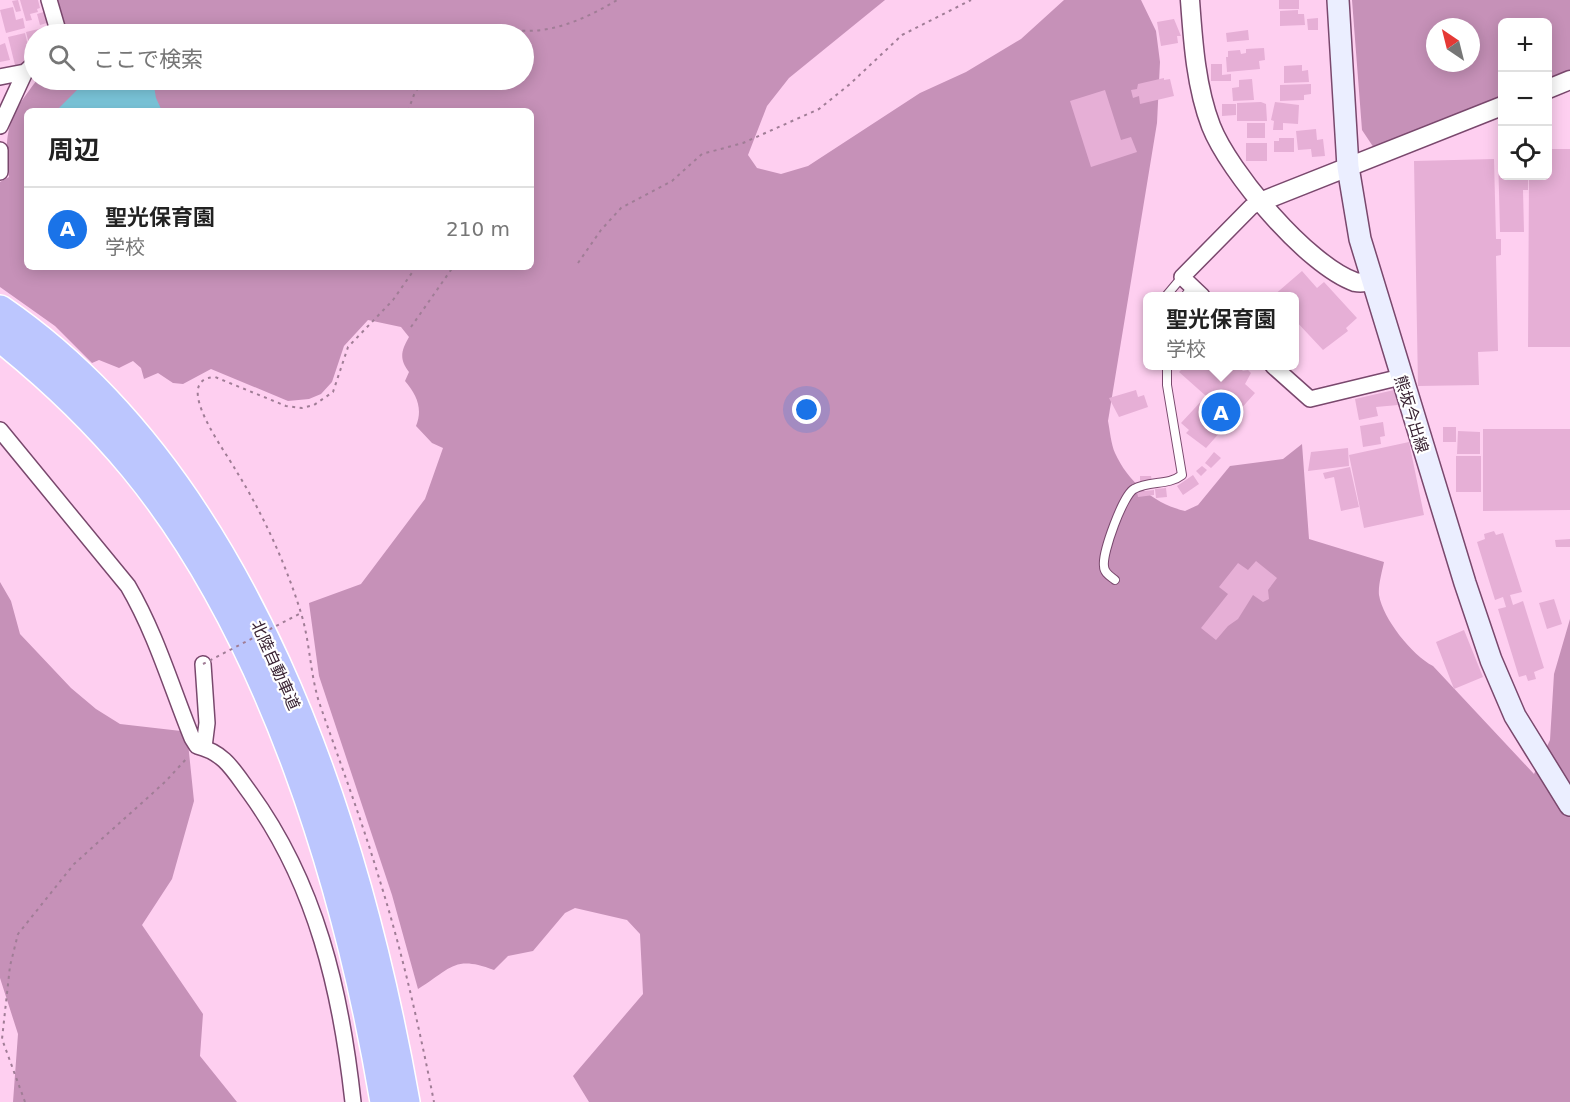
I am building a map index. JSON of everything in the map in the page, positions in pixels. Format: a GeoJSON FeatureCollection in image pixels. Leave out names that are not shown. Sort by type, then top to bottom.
{"type":"FeatureCollection","features":[{"type":"Feature","properties":{"kind":"highway","name":"北陸自動車道"},"geometry":{"type":"LineString","coordinates":[[0,309],[47,346],[117,413],[184,497],[214,542],[241,590],[310,741],[341,831],[382,979],[406,1102]]}},
{"type":"Feature","properties":{"kind":"highway","name":"北陸自動車道"},"geometry":{"type":"LineString","coordinates":[[0,338],[63,392],[134,469],[194,556],[246,651],[291,755],[331,872],[361,986],[384,1102]]}},
{"type":"Feature","properties":{"kind":"main road","name":"熊坂今出線"},"geometry":{"type":"LineString","coordinates":[[1338,0],[1348,167],[1359,239],[1491,660],[1515,716],[1570,805]]}},
{"type":"Feature","properties":{"kind":"street"},"geometry":{"type":"LineString","coordinates":[[49,0],[56,24]]}},
{"type":"Feature","properties":{"kind":"street"},"geometry":{"type":"LineString","coordinates":[[1190,0],[1201,85],[1209,119],[1219,144],[1260,202],[1305,247],[1335,272],[1357,282],[1373,281]]}},
{"type":"Feature","properties":{"kind":"street"},"geometry":{"type":"LineString","coordinates":[[0,77],[24,70]]}},
{"type":"Feature","properties":{"kind":"street"},"geometry":{"type":"LineString","coordinates":[[0,126],[24,80]]}},
{"type":"Feature","properties":{"kind":"street"},"geometry":{"type":"LineString","coordinates":[[1552,87],[1570,80]]}},
{"type":"Feature","properties":{"kind":"street"},"geometry":{"type":"LineString","coordinates":[[1190,289],[1251,207],[1498,108]]}},
{"type":"Feature","properties":{"kind":"street"},"geometry":{"type":"LineString","coordinates":[[0,150],[0,172]]}},
{"type":"Feature","properties":{"kind":"street"},"geometry":{"type":"LineString","coordinates":[[1277,370],[1310,399],[1401,377]]}},
{"type":"Feature","properties":{"kind":"street"},"geometry":{"type":"LineString","coordinates":[[0,430],[128,586],[144,614],[159,649],[187,727],[200,746],[215,750],[231,767],[270,821],[288,853],[326,949],[341,1009],[353,1102]]}},
{"type":"Feature","properties":{"kind":"street"},"geometry":{"type":"LineString","coordinates":[[200,746],[207,723],[203,664]]}},
{"type":"Feature","properties":{"kind":"lane"},"geometry":{"type":"LineString","coordinates":[[1168,292],[1170,288],[1190,289]]}},
{"type":"Feature","properties":{"kind":"lane"},"geometry":{"type":"LineString","coordinates":[[1115,580],[1107,574],[1103,565],[1115,523],[1127,496],[1136,488],[1174,481],[1182,475],[1167,385],[1167,370]]}},
{"type":"Feature","properties":{"kind":"path"},"geometry":{"type":"LineString","coordinates":[[534,30],[543,30],[595,14],[617,0]]}},
{"type":"Feature","properties":{"kind":"path"},"geometry":{"type":"LineString","coordinates":[[578,263],[601,230],[621,208],[672,181],[702,154],[743,143],[819,108],[850,84],[902,35],[971,0]]}},
{"type":"Feature","properties":{"kind":"path"},"geometry":{"type":"LineString","coordinates":[[409,108],[417,90]]}},
{"type":"Feature","properties":{"kind":"path"},"geometry":{"type":"LineString","coordinates":[[414,270],[384,311],[348,347],[333,392],[314,405],[302,408],[286,406],[215,377],[206,378],[198,387],[197,393],[202,411],[248,492],[301,613],[316,690],[380,879],[409,985],[434,1102]]}},
{"type":"Feature","properties":{"kind":"path"},"geometry":{"type":"LineString","coordinates":[[411,327],[451,270]]}},
{"type":"Feature","properties":{"kind":"path"},"geometry":{"type":"LineString","coordinates":[[203,664],[301,613]]}},
{"type":"Feature","properties":{"kind":"path"},"geometry":{"type":"LineString","coordinates":[[25,1102],[2,1039],[10,966],[18,934],[74,864],[165,782],[200,746]]}},
{"type":"Feature","properties":{"kind":"shaded area"},"geometry":{"type":"Polygon","coordinates":[[[56,0],[885,0],[789,78],[767,106],[748,155],[757,168],[781,174],[808,166],[920,93],[966,72],[1021,39],[1064,0],[1141,0],[1156,31],[1160,62],[1157,123],[1108,421],[1115,453],[1127,473],[1144,490],[1163,503],[1185,511],[1198,505],[1230,466],[1283,459],[1302,444],[1309,539],[1384,562],[1379,595],[1392,625],[1416,654],[1433,666],[1534,774],[1550,740],[1554,674],[1570,619],[1570,1102],[589,1102],[573,1076],[643,994],[640,934],[627,920],[575,908],[565,913],[533,951],[508,956],[494,970],[470,964],[454,966],[418,989],[392,895],[319,676],[309,603],[361,584],[425,499],[443,448],[432,443],[416,426],[419,408],[416,397],[405,381],[409,372],[402,359],[409,337],[401,327],[368,320],[344,346],[332,382],[321,394],[309,399],[288,401],[211,369],[183,384],[173,383],[158,373],[144,379],[141,368],[133,361],[119,368],[99,360],[92,363],[55,326],[0,287],[0,182],[9,177],[8,136],[14,114],[30,90],[534,90],[534,24],[63,24],[56,0]]]}},
{"type":"Feature","properties":{"kind":"shaded area"},"geometry":{"type":"Polygon","coordinates":[[[1352,0],[1570,0],[1570,70],[1552,77],[1552,18],[1498,18],[1498,98],[1374,148],[1362,130],[1352,0]]]}},
{"type":"Feature","properties":{"kind":"shaded area"},"geometry":{"type":"Polygon","coordinates":[[[0,582],[11,601],[20,634],[71,688],[96,709],[120,724],[181,731],[188,743],[194,801],[172,879],[142,925],[203,1014],[200,1056],[237,1102],[13,1102],[18,1034],[0,978],[0,582]]]}},
{"type":"Feature","properties":{"kind":"water"},"geometry":{"type":"Polygon","coordinates":[[[77,90],[155,90],[161,108],[59,108],[77,90]]]}},
{"type":"Feature","properties":{"kind":"building"},"geometry":{"type":"Polygon","coordinates":[[[18,0],[21,11],[16,12],[12,1],[18,0]]]}},
{"type":"Feature","properties":{"kind":"building"},"geometry":{"type":"Polygon","coordinates":[[[20,0],[38,0],[40,8],[37,9],[38,12],[30,14],[32,20],[26,21],[20,0]]]}},
{"type":"Feature","properties":{"kind":"building"},"geometry":{"type":"Polygon","coordinates":[[[1279,0],[1299,0],[1299,9],[1279,9],[1279,0]]]}},
{"type":"Feature","properties":{"kind":"building"},"geometry":{"type":"Polygon","coordinates":[[[13,7],[16,20],[23,18],[24,28],[6,33],[0,10],[13,7]]]}},
{"type":"Feature","properties":{"kind":"building"},"geometry":{"type":"Polygon","coordinates":[[[1298,10],[1298,14],[1304,14],[1305,25],[1280,26],[1280,11],[1298,10]]]}},
{"type":"Feature","properties":{"kind":"building"},"geometry":{"type":"Polygon","coordinates":[[[47,11],[50,22],[40,24],[37,14],[47,11]]]}},
{"type":"Feature","properties":{"kind":"building"},"geometry":{"type":"Polygon","coordinates":[[[1318,18],[1318,30],[1308,30],[1307,19],[1318,18]]]}},
{"type":"Feature","properties":{"kind":"building"},"geometry":{"type":"Polygon","coordinates":[[[1174,19],[1181,36],[1177,36],[1178,43],[1161,46],[1157,22],[1174,19]]]}},
{"type":"Feature","properties":{"kind":"building"},"geometry":{"type":"Polygon","coordinates":[[[1248,30],[1249,40],[1227,42],[1226,33],[1248,30]]]}},
{"type":"Feature","properties":{"kind":"building"},"geometry":{"type":"Polygon","coordinates":[[[24,33],[24,63],[15,65],[8,37],[24,33]]]}},
{"type":"Feature","properties":{"kind":"building"},"geometry":{"type":"Polygon","coordinates":[[[5,43],[10,60],[0,62],[0,45],[5,43]]]}},
{"type":"Feature","properties":{"kind":"building"},"geometry":{"type":"Polygon","coordinates":[[[1264,48],[1265,60],[1259,61],[1260,69],[1227,72],[1228,51],[1240,50],[1241,54],[1246,53],[1246,49],[1264,48]]]}},
{"type":"Feature","properties":{"kind":"building"},"geometry":{"type":"Polygon","coordinates":[[[1211,64],[1222,64],[1222,75],[1231,74],[1231,81],[1211,81],[1211,64]]]}},
{"type":"Feature","properties":{"kind":"building"},"geometry":{"type":"Polygon","coordinates":[[[1302,65],[1302,71],[1308,70],[1309,82],[1284,83],[1284,66],[1302,65]]]}},
{"type":"Feature","properties":{"kind":"building"},"geometry":{"type":"Polygon","coordinates":[[[1164,78],[1164,80],[1170,79],[1174,96],[1140,104],[1139,96],[1133,98],[1131,90],[1137,89],[1138,84],[1164,78]]]}},
{"type":"Feature","properties":{"kind":"building"},"geometry":{"type":"Polygon","coordinates":[[[1252,79],[1254,100],[1233,101],[1232,88],[1239,87],[1239,80],[1252,79]]]}},
{"type":"Feature","properties":{"kind":"building"},"geometry":{"type":"Polygon","coordinates":[[[1311,84],[1311,94],[1304,95],[1304,100],[1280,101],[1280,85],[1311,84]]]}},
{"type":"Feature","properties":{"kind":"building"},"geometry":{"type":"Polygon","coordinates":[[[1105,90],[1121,140],[1131,137],[1137,152],[1091,167],[1070,101],[1105,90]]]}},
{"type":"Feature","properties":{"kind":"building"},"geometry":{"type":"Polygon","coordinates":[[[1261,102],[1266,104],[1267,121],[1237,121],[1237,103],[1261,102]]]}},
{"type":"Feature","properties":{"kind":"building"},"geometry":{"type":"Polygon","coordinates":[[[1275,102],[1299,105],[1298,124],[1283,123],[1283,130],[1273,130],[1274,121],[1271,120],[1275,102]]]}},
{"type":"Feature","properties":{"kind":"building"},"geometry":{"type":"Polygon","coordinates":[[[1222,104],[1236,104],[1236,115],[1222,116],[1222,104]]]}},
{"type":"Feature","properties":{"kind":"building"},"geometry":{"type":"Polygon","coordinates":[[[1247,123],[1265,123],[1265,138],[1247,138],[1247,123]]]}},
{"type":"Feature","properties":{"kind":"building"},"geometry":{"type":"Polygon","coordinates":[[[1316,129],[1317,140],[1323,139],[1325,156],[1312,157],[1311,149],[1298,150],[1296,131],[1316,129]]]}},
{"type":"Feature","properties":{"kind":"building"},"geometry":{"type":"Polygon","coordinates":[[[1279,138],[1294,138],[1294,152],[1274,152],[1274,141],[1279,141],[1279,138]]]}},
{"type":"Feature","properties":{"kind":"building"},"geometry":{"type":"Polygon","coordinates":[[[1246,143],[1267,143],[1267,161],[1246,161],[1246,143]]]}},
{"type":"Feature","properties":{"kind":"building"},"geometry":{"type":"Polygon","coordinates":[[[1552,149],[1570,149],[1570,347],[1528,347],[1529,180],[1552,180],[1552,149]]]}},
{"type":"Feature","properties":{"kind":"building"},"geometry":{"type":"Polygon","coordinates":[[[1494,159],[1496,239],[1501,239],[1501,255],[1496,256],[1498,351],[1478,352],[1479,385],[1418,386],[1414,161],[1494,159]]]}},
{"type":"Feature","properties":{"kind":"building"},"geometry":{"type":"Polygon","coordinates":[[[1499,180],[1528,180],[1528,190],[1523,190],[1524,232],[1500,232],[1499,180]]]}},
{"type":"Feature","properties":{"kind":"building"},"geometry":{"type":"Polygon","coordinates":[[[1302,271],[1317,288],[1324,282],[1357,318],[1346,328],[1348,331],[1323,350],[1299,324],[1299,292],[1278,292],[1302,271]]]}},
{"type":"Feature","properties":{"kind":"building"},"geometry":{"type":"Polygon","coordinates":[[[1181,370],[1248,370],[1251,373],[1245,384],[1255,393],[1206,448],[1186,433],[1189,430],[1181,423],[1206,396],[1179,372],[1181,370]]]}},
{"type":"Feature","properties":{"kind":"building"},"geometry":{"type":"Polygon","coordinates":[[[1136,390],[1138,397],[1144,395],[1148,407],[1119,417],[1109,398],[1136,390]]]}},
{"type":"Feature","properties":{"kind":"building"},"geometry":{"type":"Polygon","coordinates":[[[1394,390],[1398,405],[1376,407],[1378,416],[1359,420],[1355,399],[1394,390]]]}},
{"type":"Feature","properties":{"kind":"building"},"geometry":{"type":"Polygon","coordinates":[[[1383,422],[1385,436],[1380,437],[1381,444],[1363,447],[1360,426],[1383,422]]]}},
{"type":"Feature","properties":{"kind":"building"},"geometry":{"type":"Polygon","coordinates":[[[1443,427],[1456,427],[1456,442],[1443,442],[1443,427]]]}},
{"type":"Feature","properties":{"kind":"building"},"geometry":{"type":"Polygon","coordinates":[[[1483,429],[1570,429],[1570,510],[1483,511],[1483,429]]]}},
{"type":"Feature","properties":{"kind":"building"},"geometry":{"type":"Polygon","coordinates":[[[1458,431],[1480,432],[1480,454],[1457,454],[1458,431]]]}},
{"type":"Feature","properties":{"kind":"building"},"geometry":{"type":"Polygon","coordinates":[[[1409,442],[1424,515],[1364,528],[1349,455],[1409,442]]]}},
{"type":"Feature","properties":{"kind":"building"},"geometry":{"type":"Polygon","coordinates":[[[1348,448],[1349,466],[1308,471],[1311,452],[1348,448]]]}},
{"type":"Feature","properties":{"kind":"building"},"geometry":{"type":"Polygon","coordinates":[[[1214,452],[1221,458],[1211,468],[1205,463],[1214,452]]]}},
{"type":"Feature","properties":{"kind":"building"},"geometry":{"type":"Polygon","coordinates":[[[1456,456],[1481,456],[1481,492],[1456,492],[1456,456]]]}},
{"type":"Feature","properties":{"kind":"building"},"geometry":{"type":"Polygon","coordinates":[[[1202,466],[1207,470],[1201,476],[1196,471],[1202,466]]]}},
{"type":"Feature","properties":{"kind":"building"},"geometry":{"type":"Polygon","coordinates":[[[1350,467],[1359,507],[1341,511],[1334,477],[1325,479],[1323,473],[1350,467]]]}},
{"type":"Feature","properties":{"kind":"building"},"geometry":{"type":"Polygon","coordinates":[[[1193,475],[1199,484],[1183,495],[1177,486],[1193,475]]]}},
{"type":"Feature","properties":{"kind":"building"},"geometry":{"type":"Polygon","coordinates":[[[1140,476],[1151,476],[1152,481],[1140,482],[1140,476]]]}},
{"type":"Feature","properties":{"kind":"building"},"geometry":{"type":"Polygon","coordinates":[[[1166,488],[1167,497],[1156,498],[1155,489],[1166,488]]]}},
{"type":"Feature","properties":{"kind":"building"},"geometry":{"type":"Polygon","coordinates":[[[1154,490],[1154,495],[1138,497],[1137,492],[1154,490]]]}},
{"type":"Feature","properties":{"kind":"building"},"geometry":{"type":"Polygon","coordinates":[[[1494,531],[1496,535],[1503,533],[1522,592],[1510,595],[1513,605],[1523,601],[1544,668],[1534,672],[1536,679],[1528,681],[1526,675],[1519,677],[1498,609],[1506,607],[1503,597],[1495,600],[1477,542],[1485,539],[1484,534],[1494,531]]]}},
{"type":"Feature","properties":{"kind":"building"},"geometry":{"type":"Polygon","coordinates":[[[1570,539],[1570,547],[1556,547],[1555,540],[1570,539]]]}},
{"type":"Feature","properties":{"kind":"building"},"geometry":{"type":"Polygon","coordinates":[[[1256,561],[1277,578],[1268,590],[1269,599],[1263,602],[1253,595],[1238,619],[1228,626],[1216,640],[1201,628],[1228,594],[1219,587],[1238,563],[1248,570],[1256,561]]]}},
{"type":"Feature","properties":{"kind":"building"},"geometry":{"type":"Polygon","coordinates":[[[1554,599],[1562,624],[1547,629],[1539,603],[1554,599]]]}},
{"type":"Feature","properties":{"kind":"building"},"geometry":{"type":"Polygon","coordinates":[[[1464,630],[1483,677],[1454,689],[1436,642],[1464,630]]]}},
{"type":"Feature","properties":{"kind":"place","name":"聖光保育園"},"geometry":{"type":"Point","coordinates":[1221,412]}}]}
